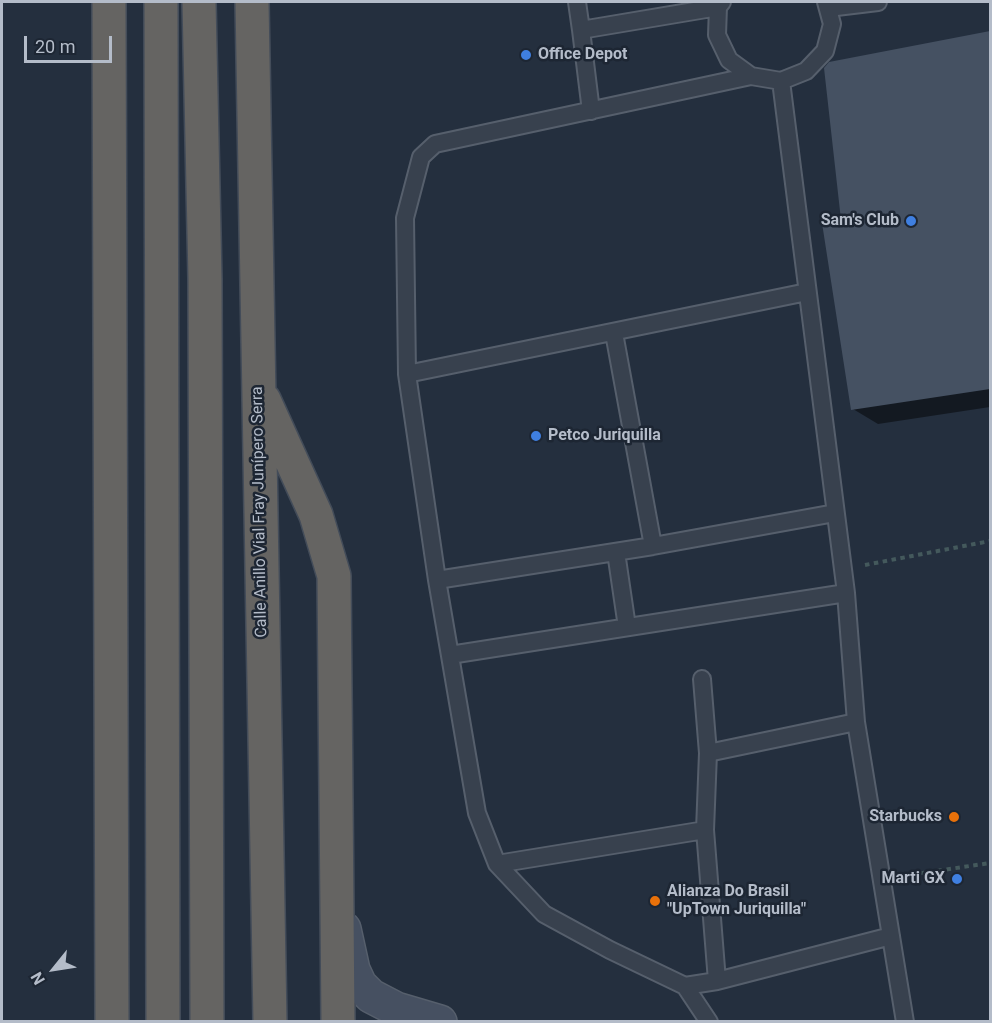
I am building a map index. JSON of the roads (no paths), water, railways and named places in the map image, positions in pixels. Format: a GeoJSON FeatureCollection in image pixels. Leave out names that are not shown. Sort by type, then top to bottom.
{"type":"FeatureCollection","features":[{"type":"Feature","properties":{"kind":"highway"},"geometry":{"type":"LineString","coordinates":[[109,2],[112,1022]]}},
{"type":"Feature","properties":{"kind":"highway"},"geometry":{"type":"LineString","coordinates":[[160,2],[163,1022]]}},
{"type":"Feature","properties":{"kind":"highway"},"geometry":{"type":"LineString","coordinates":[[199,2],[205,279],[207,1022]]}},
{"type":"Feature","properties":{"kind":"highway","name":"Calle Anillo Vial Fray Junípero Serra"},"geometry":{"type":"LineString","coordinates":[[252,2],[270,1022]]}},
{"type":"Feature","properties":{"kind":"highway"},"geometry":{"type":"LineString","coordinates":[[258,388],[316,515],[334,576],[338,1022]]}},
{"type":"Feature","properties":{"kind":"main road"},"geometry":{"type":"LineString","coordinates":[[337,895],[353,970],[360,985],[372,996],[396,1009],[440,1022]]}},
{"type":"Feature","properties":{"kind":"lane"},"geometry":{"type":"LineString","coordinates":[[577,2],[591,111]]}},
{"type":"Feature","properties":{"kind":"lane"},"geometry":{"type":"LineString","coordinates":[[709,1022],[685,986],[610,950],[544,914],[497,864],[477,813],[437,580],[407,374],[405,218],[421,157],[435,144],[751,76],[781,81],[806,71],[825,51],[832,24],[827,5],[878,2]]}},
{"type":"Feature","properties":{"kind":"lane"},"geometry":{"type":"LineString","coordinates":[[581,30],[720,4],[717,35],[729,60],[751,76]]}},
{"type":"Feature","properties":{"kind":"lane"},"geometry":{"type":"LineString","coordinates":[[781,81],[846,592],[856,722],[905,1022]]}},
{"type":"Feature","properties":{"kind":"lane"},"geometry":{"type":"LineString","coordinates":[[407,374],[807,292]]}},
{"type":"Feature","properties":{"kind":"lane"},"geometry":{"type":"LineString","coordinates":[[614,333],[653,546]]}},
{"type":"Feature","properties":{"kind":"lane"},"geometry":{"type":"LineString","coordinates":[[437,580],[653,546],[836,513]]}},
{"type":"Feature","properties":{"kind":"lane"},"geometry":{"type":"LineString","coordinates":[[616,552],[627,627]]}},
{"type":"Feature","properties":{"kind":"lane"},"geometry":{"type":"LineString","coordinates":[[450,655],[846,592]]}},
{"type":"Feature","properties":{"kind":"lane"},"geometry":{"type":"LineString","coordinates":[[702,679],[708,753],[705,830],[717,981]]}},
{"type":"Feature","properties":{"kind":"lane"},"geometry":{"type":"LineString","coordinates":[[708,753],[856,722]]}},
{"type":"Feature","properties":{"kind":"lane"},"geometry":{"type":"LineString","coordinates":[[497,864],[705,830]]}},
{"type":"Feature","properties":{"kind":"lane"},"geometry":{"type":"LineString","coordinates":[[685,986],[717,981],[891,936]]}},
{"type":"Feature","properties":{"kind":"place","name":"Office Depot"},"geometry":{"type":"Point","coordinates":[526,55]}},
{"type":"Feature","properties":{"kind":"place","name":"Sam's Club"},"geometry":{"type":"Point","coordinates":[911,221]}},
{"type":"Feature","properties":{"kind":"place","name":"Petco Juriquilla"},"geometry":{"type":"Point","coordinates":[536,436]}},
{"type":"Feature","properties":{"kind":"place","name":"Starbucks"},"geometry":{"type":"Point","coordinates":[954,817]}},
{"type":"Feature","properties":{"kind":"place","name":"Marti GX"},"geometry":{"type":"Point","coordinates":[957,879]}},
{"type":"Feature","properties":{"kind":"place","name":"Alianza Do Brasil \"UpTown Juriquilla\""},"geometry":{"type":"Point","coordinates":[655,901]}}]}
